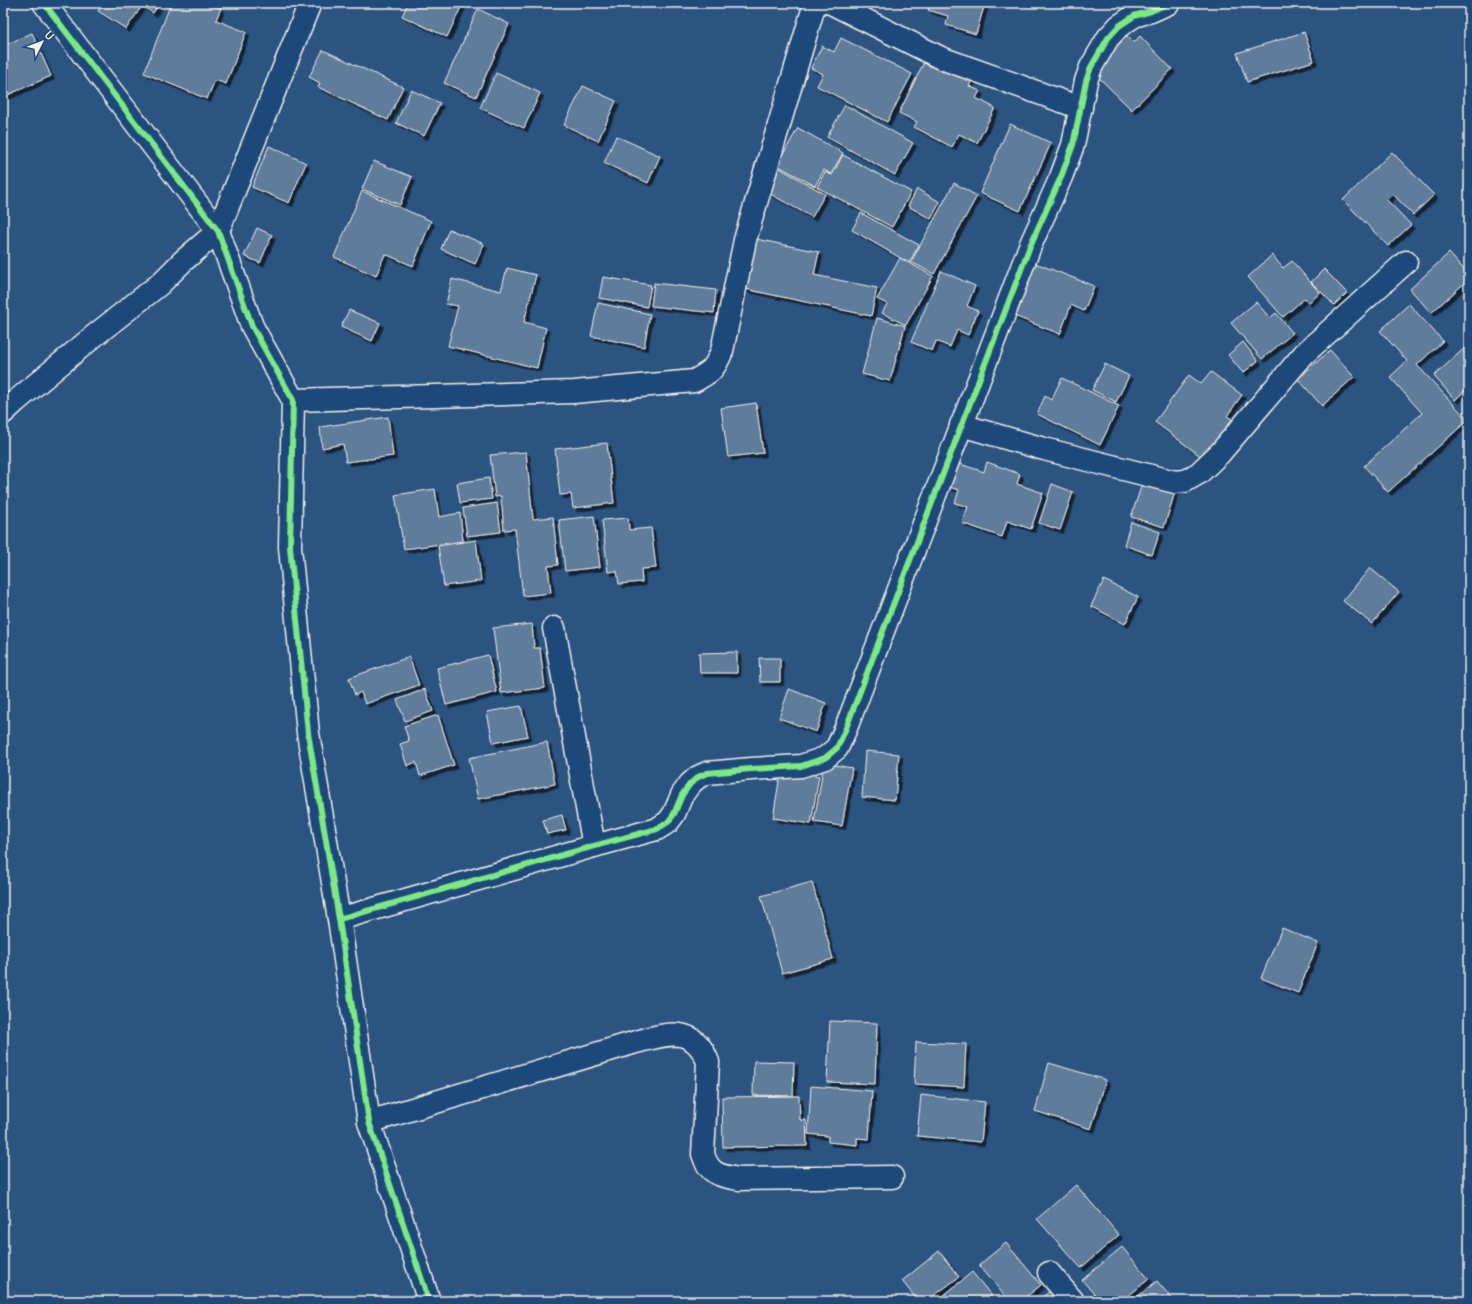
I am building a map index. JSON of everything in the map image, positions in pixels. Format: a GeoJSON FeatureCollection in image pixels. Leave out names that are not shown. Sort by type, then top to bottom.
{"type":"FeatureCollection","features":[{"type":"Feature","properties":{"kind":"street"},"geometry":{"type":"LineString","coordinates":[[44,3],[218,231],[252,326],[292,400],[290,547],[308,733],[339,919],[369,1122],[429,1301]]}},
{"type":"Feature","properties":{"kind":"street"},"geometry":{"type":"LineString","coordinates":[[3,414],[16,401],[88,341],[160,284],[218,231],[310,3]]}},
{"type":"Feature","properties":{"kind":"street"},"geometry":{"type":"LineString","coordinates":[[292,400],[574,392],[694,381],[710,373],[722,351],[745,240],[815,3]]}},
{"type":"Feature","properties":{"kind":"street"},"geometry":{"type":"LineString","coordinates":[[831,3],[941,58],[1081,108]]}},
{"type":"Feature","properties":{"kind":"street"},"geometry":{"type":"LineString","coordinates":[[339,919],[594,846],[657,830],[668,822],[674,814],[682,795],[690,784],[698,777],[707,773],[801,766],[825,758],[837,748],[846,728],[1030,246],[1064,170],[1073,145],[1086,81],[1091,67],[1108,38],[1119,26],[1134,16],[1151,11],[1169,3]]}},
{"type":"Feature","properties":{"kind":"street"},"geometry":{"type":"LineString","coordinates":[[961,425],[1044,449],[1167,480],[1175,482],[1185,481],[1199,473],[1220,453],[1304,354],[1406,262]]}},
{"type":"Feature","properties":{"kind":"street"},"geometry":{"type":"LineString","coordinates":[[554,628],[594,846]]}},
{"type":"Feature","properties":{"kind":"street"},"geometry":{"type":"LineString","coordinates":[[369,1122],[636,1042],[667,1034],[683,1035],[693,1039],[699,1045],[708,1062],[703,1154],[706,1162],[713,1172],[738,1179],[892,1177]]}},
{"type":"Feature","properties":{"kind":"street"},"geometry":{"type":"LineString","coordinates":[[1049,1274],[1073,1301]]}},
{"type":"Feature","properties":{"kind":"building"},"geometry":{"type":"Polygon","coordinates":[[[103,3],[138,3],[142,6],[126,29],[98,11],[103,3]]]}},
{"type":"Feature","properties":{"kind":"building"},"geometry":{"type":"Polygon","coordinates":[[[138,3],[160,3],[153,13],[138,3]]]}},
{"type":"Feature","properties":{"kind":"building"},"geometry":{"type":"Polygon","coordinates":[[[171,3],[208,3],[221,8],[216,20],[246,32],[226,84],[215,80],[207,99],[144,73],[171,3]]]}},
{"type":"Feature","properties":{"kind":"building"},"geometry":{"type":"Polygon","coordinates":[[[408,3],[463,3],[447,37],[402,16],[408,3]]]}},
{"type":"Feature","properties":{"kind":"building"},"geometry":{"type":"Polygon","coordinates":[[[930,3],[985,3],[976,34],[946,25],[948,16],[928,10],[930,3]]]}},
{"type":"Feature","properties":{"kind":"building"},"geometry":{"type":"Polygon","coordinates":[[[478,9],[509,24],[476,97],[444,83],[478,9]]]}},
{"type":"Feature","properties":{"kind":"building"},"geometry":{"type":"Polygon","coordinates":[[[1304,32],[1314,61],[1247,82],[1237,53],[1304,32]]]}},
{"type":"Feature","properties":{"kind":"building"},"geometry":{"type":"Polygon","coordinates":[[[32,33],[51,76],[3,97],[3,46],[32,33]]]}},
{"type":"Feature","properties":{"kind":"building"},"geometry":{"type":"Polygon","coordinates":[[[1127,36],[1134,43],[1140,36],[1172,69],[1132,110],[1092,71],[1127,36]]]}},
{"type":"Feature","properties":{"kind":"building"},"geometry":{"type":"Polygon","coordinates":[[[841,38],[912,74],[887,122],[817,86],[823,74],[811,68],[822,46],[834,52],[841,38]]]}},
{"type":"Feature","properties":{"kind":"building"},"geometry":{"type":"Polygon","coordinates":[[[323,50],[403,87],[388,120],[318,87],[320,83],[309,77],[323,50]]]}},
{"type":"Feature","properties":{"kind":"building"},"geometry":{"type":"Polygon","coordinates":[[[924,62],[943,72],[946,66],[972,80],[969,86],[980,91],[976,98],[995,108],[977,143],[959,134],[952,147],[914,127],[917,122],[899,113],[924,62]]]}},
{"type":"Feature","properties":{"kind":"building"},"geometry":{"type":"Polygon","coordinates":[[[496,73],[540,93],[524,128],[480,108],[496,73]]]}},
{"type":"Feature","properties":{"kind":"building"},"geometry":{"type":"Polygon","coordinates":[[[583,86],[616,101],[598,141],[564,125],[583,86]]]}},
{"type":"Feature","properties":{"kind":"building"},"geometry":{"type":"Polygon","coordinates":[[[411,90],[440,103],[424,136],[396,123],[411,90]]]}},
{"type":"Feature","properties":{"kind":"building"},"geometry":{"type":"Polygon","coordinates":[[[845,105],[913,143],[895,175],[827,137],[845,105]]]}},
{"type":"Feature","properties":{"kind":"building"},"geometry":{"type":"Polygon","coordinates":[[[1010,124],[1051,143],[1020,211],[980,193],[1010,124]]]}},
{"type":"Feature","properties":{"kind":"building"},"geometry":{"type":"Polygon","coordinates":[[[798,128],[843,153],[831,174],[824,170],[815,186],[777,165],[798,128]]]}},
{"type":"Feature","properties":{"kind":"building"},"geometry":{"type":"Polygon","coordinates":[[[616,136],[660,156],[648,183],[604,163],[616,136]]]}},
{"type":"Feature","properties":{"kind":"building"},"geometry":{"type":"Polygon","coordinates":[[[269,146],[306,163],[289,203],[252,187],[269,146]]]}},
{"type":"Feature","properties":{"kind":"building"},"geometry":{"type":"Polygon","coordinates":[[[1392,152],[1434,195],[1413,215],[1393,194],[1387,200],[1411,225],[1388,246],[1343,200],[1392,152]]]}},
{"type":"Feature","properties":{"kind":"building"},"geometry":{"type":"Polygon","coordinates":[[[843,155],[911,192],[892,227],[817,187],[825,172],[832,175],[843,155]]]}},
{"type":"Feature","properties":{"kind":"building"},"geometry":{"type":"Polygon","coordinates":[[[374,161],[412,177],[400,205],[362,189],[374,161]]]}},
{"type":"Feature","properties":{"kind":"building"},"geometry":{"type":"Polygon","coordinates":[[[776,166],[825,194],[812,217],[763,190],[776,166]]]}},
{"type":"Feature","properties":{"kind":"building"},"geometry":{"type":"Polygon","coordinates":[[[954,183],[977,196],[934,274],[911,262],[954,183]]]}},
{"type":"Feature","properties":{"kind":"building"},"geometry":{"type":"Polygon","coordinates":[[[917,189],[940,202],[931,219],[908,206],[917,189]]]}},
{"type":"Feature","properties":{"kind":"building"},"geometry":{"type":"Polygon","coordinates":[[[362,191],[431,221],[413,266],[385,254],[376,276],[334,257],[362,191]]]}},
{"type":"Feature","properties":{"kind":"building"},"geometry":{"type":"Polygon","coordinates":[[[861,213],[919,245],[909,263],[852,230],[861,213]]]}},
{"type":"Feature","properties":{"kind":"building"},"geometry":{"type":"Polygon","coordinates":[[[257,228],[272,235],[260,263],[244,256],[257,228]]]}},
{"type":"Feature","properties":{"kind":"building"},"geometry":{"type":"Polygon","coordinates":[[[449,229],[484,244],[475,264],[441,249],[449,229]]]}},
{"type":"Feature","properties":{"kind":"building"},"geometry":{"type":"Polygon","coordinates":[[[751,238],[819,252],[814,275],[877,288],[871,316],[740,288],[751,238]]]}},
{"type":"Feature","properties":{"kind":"building"},"geometry":{"type":"Polygon","coordinates":[[[1449,253],[1469,275],[1469,279],[1431,313],[1410,289],[1449,253]]]}},
{"type":"Feature","properties":{"kind":"building"},"geometry":{"type":"Polygon","coordinates":[[[1272,255],[1283,268],[1292,261],[1320,293],[1308,303],[1305,298],[1283,317],[1248,277],[1272,255]]]}},
{"type":"Feature","properties":{"kind":"building"},"geometry":{"type":"Polygon","coordinates":[[[900,258],[933,276],[906,325],[882,313],[887,304],[877,299],[900,258]]]}},
{"type":"Feature","properties":{"kind":"building"},"geometry":{"type":"Polygon","coordinates":[[[1030,261],[1094,286],[1084,311],[1071,305],[1060,334],[1009,314],[1030,261]]]}},
{"type":"Feature","properties":{"kind":"building"},"geometry":{"type":"Polygon","coordinates":[[[507,268],[536,275],[524,322],[546,328],[537,368],[448,346],[458,306],[446,304],[452,279],[501,291],[507,268]]]}},
{"type":"Feature","properties":{"kind":"building"},"geometry":{"type":"Polygon","coordinates":[[[1324,269],[1347,293],[1334,305],[1311,282],[1324,269]]]}},
{"type":"Feature","properties":{"kind":"building"},"geometry":{"type":"Polygon","coordinates":[[[941,271],[975,286],[967,306],[978,311],[968,335],[957,330],[950,347],[936,341],[932,351],[911,342],[941,271]]]}},
{"type":"Feature","properties":{"kind":"building"},"geometry":{"type":"Polygon","coordinates":[[[603,277],[651,285],[647,307],[599,298],[603,277]]]}},
{"type":"Feature","properties":{"kind":"building"},"geometry":{"type":"Polygon","coordinates":[[[654,283],[716,290],[714,313],[651,306],[654,283]]]}},
{"type":"Feature","properties":{"kind":"building"},"geometry":{"type":"Polygon","coordinates":[[[1256,302],[1270,318],[1276,313],[1293,333],[1262,359],[1231,323],[1256,302]]]}},
{"type":"Feature","properties":{"kind":"building"},"geometry":{"type":"Polygon","coordinates":[[[598,303],[650,314],[644,347],[591,336],[598,303]]]}},
{"type":"Feature","properties":{"kind":"building"},"geometry":{"type":"Polygon","coordinates":[[[1409,304],[1443,341],[1417,365],[1468,420],[1388,492],[1364,466],[1422,413],[1390,377],[1407,361],[1380,331],[1409,304]]]}},
{"type":"Feature","properties":{"kind":"building"},"geometry":{"type":"Polygon","coordinates":[[[349,310],[380,323],[372,341],[341,327],[349,310]]]}},
{"type":"Feature","properties":{"kind":"building"},"geometry":{"type":"Polygon","coordinates":[[[877,318],[905,326],[890,381],[862,374],[877,318]]]}},
{"type":"Feature","properties":{"kind":"building"},"geometry":{"type":"Polygon","coordinates":[[[1243,342],[1258,361],[1243,373],[1228,355],[1243,342]]]}},
{"type":"Feature","properties":{"kind":"building"},"geometry":{"type":"Polygon","coordinates":[[[1469,344],[1469,387],[1455,400],[1434,376],[1469,344]]]}},
{"type":"Feature","properties":{"kind":"building"},"geometry":{"type":"Polygon","coordinates":[[[1330,350],[1354,377],[1322,406],[1298,379],[1330,350]]]}},
{"type":"Feature","properties":{"kind":"building"},"geometry":{"type":"Polygon","coordinates":[[[1105,364],[1129,376],[1116,402],[1092,390],[1105,364]]]}},
{"type":"Feature","properties":{"kind":"building"},"geometry":{"type":"Polygon","coordinates":[[[1211,372],[1242,395],[1227,416],[1232,419],[1203,458],[1155,422],[1189,375],[1201,384],[1211,372]]]}},
{"type":"Feature","properties":{"kind":"building"},"geometry":{"type":"Polygon","coordinates":[[[1062,378],[1119,406],[1100,445],[1037,414],[1045,396],[1051,400],[1062,378]]]}},
{"type":"Feature","properties":{"kind":"building"},"geometry":{"type":"Polygon","coordinates":[[[756,403],[763,453],[728,457],[721,408],[756,403]]]}},
{"type":"Feature","properties":{"kind":"building"},"geometry":{"type":"Polygon","coordinates":[[[388,417],[393,456],[346,462],[343,444],[322,448],[320,427],[388,417]]]}},
{"type":"Feature","properties":{"kind":"building"},"geometry":{"type":"Polygon","coordinates":[[[607,443],[614,503],[573,508],[571,494],[560,495],[555,449],[607,443]]]}},
{"type":"Feature","properties":{"kind":"building"},"geometry":{"type":"Polygon","coordinates":[[[526,452],[533,519],[553,517],[558,565],[548,566],[551,593],[523,596],[515,529],[504,530],[501,496],[495,497],[490,455],[526,452]]]}},
{"type":"Feature","properties":{"kind":"building"},"geometry":{"type":"Polygon","coordinates":[[[1469,456],[1469,483],[1463,458],[1469,456]]]}},
{"type":"Feature","properties":{"kind":"building"},"geometry":{"type":"Polygon","coordinates":[[[987,462],[1020,474],[1017,484],[1043,493],[1031,529],[1007,521],[1002,537],[962,523],[968,507],[955,503],[959,490],[949,487],[957,463],[984,472],[987,462]]]}},
{"type":"Feature","properties":{"kind":"building"},"geometry":{"type":"Polygon","coordinates":[[[489,478],[492,499],[460,503],[457,483],[489,478]]]}},
{"type":"Feature","properties":{"kind":"building"},"geometry":{"type":"Polygon","coordinates":[[[1144,478],[1176,489],[1164,527],[1131,517],[1144,478]]]}},
{"type":"Feature","properties":{"kind":"building"},"geometry":{"type":"Polygon","coordinates":[[[1052,484],[1073,492],[1060,530],[1039,523],[1052,484]]]}},
{"type":"Feature","properties":{"kind":"building"},"geometry":{"type":"Polygon","coordinates":[[[435,489],[439,517],[460,513],[463,541],[404,549],[395,495],[435,489]]]}},
{"type":"Feature","properties":{"kind":"building"},"geometry":{"type":"Polygon","coordinates":[[[497,503],[501,532],[467,536],[463,508],[497,503]]]}},
{"type":"Feature","properties":{"kind":"building"},"geometry":{"type":"Polygon","coordinates":[[[594,516],[600,567],[565,571],[559,520],[594,516]]]}},
{"type":"Feature","properties":{"kind":"building"},"geometry":{"type":"Polygon","coordinates":[[[628,518],[629,530],[651,528],[656,568],[641,569],[642,582],[619,584],[617,571],[608,572],[602,520],[628,518]]]}},
{"type":"Feature","properties":{"kind":"building"},"geometry":{"type":"Polygon","coordinates":[[[1131,522],[1160,532],[1152,555],[1124,545],[1131,522]]]}},
{"type":"Feature","properties":{"kind":"building"},"geometry":{"type":"Polygon","coordinates":[[[476,540],[481,581],[444,586],[438,546],[476,540]]]}},
{"type":"Feature","properties":{"kind":"building"},"geometry":{"type":"Polygon","coordinates":[[[1370,568],[1399,592],[1372,624],[1343,601],[1370,568]]]}},
{"type":"Feature","properties":{"kind":"building"},"geometry":{"type":"Polygon","coordinates":[[[1104,580],[1138,597],[1125,624],[1091,606],[1104,580]]]}},
{"type":"Feature","properties":{"kind":"building"},"geometry":{"type":"Polygon","coordinates":[[[532,624],[534,648],[540,648],[545,688],[501,693],[493,628],[532,624]]]}},
{"type":"Feature","properties":{"kind":"building"},"geometry":{"type":"Polygon","coordinates":[[[737,652],[737,673],[700,673],[699,653],[737,652]]]}},
{"type":"Feature","properties":{"kind":"building"},"geometry":{"type":"Polygon","coordinates":[[[488,655],[497,692],[446,705],[437,668],[488,655]]]}},
{"type":"Feature","properties":{"kind":"building"},"geometry":{"type":"Polygon","coordinates":[[[409,657],[419,685],[365,704],[361,692],[355,695],[349,678],[409,657]]]}},
{"type":"Feature","properties":{"kind":"building"},"geometry":{"type":"Polygon","coordinates":[[[759,658],[780,658],[780,682],[760,682],[759,658]]]}},
{"type":"Feature","properties":{"kind":"building"},"geometry":{"type":"Polygon","coordinates":[[[425,689],[433,711],[405,721],[397,700],[425,689]]]}},
{"type":"Feature","properties":{"kind":"building"},"geometry":{"type":"Polygon","coordinates":[[[789,689],[826,703],[816,732],[779,718],[789,689]]]}},
{"type":"Feature","properties":{"kind":"building"},"geometry":{"type":"Polygon","coordinates":[[[521,706],[528,736],[493,743],[487,712],[521,706]]]}},
{"type":"Feature","properties":{"kind":"building"},"geometry":{"type":"Polygon","coordinates":[[[438,715],[454,765],[420,776],[416,762],[407,766],[400,744],[409,741],[404,726],[438,715]]]}},
{"type":"Feature","properties":{"kind":"building"},"geometry":{"type":"Polygon","coordinates":[[[547,742],[555,784],[478,799],[469,758],[547,742]]]}},
{"type":"Feature","properties":{"kind":"building"},"geometry":{"type":"Polygon","coordinates":[[[865,751],[899,754],[895,800],[862,797],[865,751]]]}},
{"type":"Feature","properties":{"kind":"building"},"geometry":{"type":"Polygon","coordinates":[[[824,763],[852,768],[842,826],[814,822],[824,763]]]}},
{"type":"Feature","properties":{"kind":"building"},"geometry":{"type":"Polygon","coordinates":[[[781,769],[819,776],[811,824],[773,818],[781,769]]]}},
{"type":"Feature","properties":{"kind":"building"},"geometry":{"type":"Polygon","coordinates":[[[562,815],[566,830],[547,834],[543,820],[562,815]]]}},
{"type":"Feature","properties":{"kind":"building"},"geometry":{"type":"Polygon","coordinates":[[[812,882],[833,959],[782,973],[761,896],[812,882]]]}},
{"type":"Feature","properties":{"kind":"building"},"geometry":{"type":"Polygon","coordinates":[[[1282,928],[1318,943],[1298,993],[1261,978],[1282,928]]]}},
{"type":"Feature","properties":{"kind":"building"},"geometry":{"type":"Polygon","coordinates":[[[830,1021],[877,1023],[875,1084],[827,1082],[830,1021]]]}},
{"type":"Feature","properties":{"kind":"building"},"geometry":{"type":"Polygon","coordinates":[[[916,1042],[966,1044],[964,1087],[914,1084],[916,1042]]]}},
{"type":"Feature","properties":{"kind":"building"},"geometry":{"type":"Polygon","coordinates":[[[754,1061],[794,1062],[793,1096],[753,1095],[754,1061]]]}},
{"type":"Feature","properties":{"kind":"building"},"geometry":{"type":"Polygon","coordinates":[[[1049,1063],[1106,1080],[1091,1129],[1035,1111],[1049,1063]]]}},
{"type":"Feature","properties":{"kind":"building"},"geometry":{"type":"Polygon","coordinates":[[[811,1086],[872,1091],[869,1139],[857,1138],[857,1145],[828,1142],[828,1136],[808,1134],[811,1086]]]}},
{"type":"Feature","properties":{"kind":"building"},"geometry":{"type":"Polygon","coordinates":[[[921,1095],[985,1102],[981,1142],[917,1136],[921,1095]]]}},
{"type":"Feature","properties":{"kind":"building"},"geometry":{"type":"Polygon","coordinates":[[[799,1096],[800,1120],[806,1120],[807,1146],[723,1147],[722,1097],[799,1096]]]}},
{"type":"Feature","properties":{"kind":"building"},"geometry":{"type":"Polygon","coordinates":[[[1076,1185],[1119,1235],[1081,1268],[1037,1219],[1076,1185]]]}},
{"type":"Feature","properties":{"kind":"building"},"geometry":{"type":"Polygon","coordinates":[[[1006,1243],[1041,1285],[1021,1301],[1009,1301],[979,1265],[1006,1243]]]}},
{"type":"Feature","properties":{"kind":"building"},"geometry":{"type":"Polygon","coordinates":[[[1122,1247],[1149,1279],[1122,1301],[1100,1301],[1082,1280],[1122,1247]]]}},
{"type":"Feature","properties":{"kind":"building"},"geometry":{"type":"Polygon","coordinates":[[[939,1251],[959,1277],[927,1301],[918,1301],[902,1281],[939,1251]]]}},
{"type":"Feature","properties":{"kind":"building"},"geometry":{"type":"Polygon","coordinates":[[[972,1272],[992,1296],[986,1301],[937,1301],[972,1272]]]}},
{"type":"Feature","properties":{"kind":"building"},"geometry":{"type":"Polygon","coordinates":[[[1062,1281],[1078,1301],[1038,1301],[1062,1281]]]}},
{"type":"Feature","properties":{"kind":"building"},"geometry":{"type":"Polygon","coordinates":[[[1157,1281],[1174,1301],[1132,1301],[1157,1281]]]}},
{"type":"Feature","properties":{"kind":"cycle path"},"geometry":{"type":"LineString","coordinates":[[44,3],[218,231],[252,326],[293,400],[290,547],[308,733],[339,919],[369,1122],[429,1301]]}},
{"type":"Feature","properties":{"kind":"cycle path"},"geometry":{"type":"LineString","coordinates":[[339,919],[657,829],[668,822],[674,814],[682,795],[690,784],[698,777],[707,773],[801,766],[825,758],[837,748],[846,728],[1030,246],[1061,177],[1073,145],[1086,81],[1091,67],[1108,38],[1119,26],[1134,16],[1151,11],[1169,3]]}}]}
